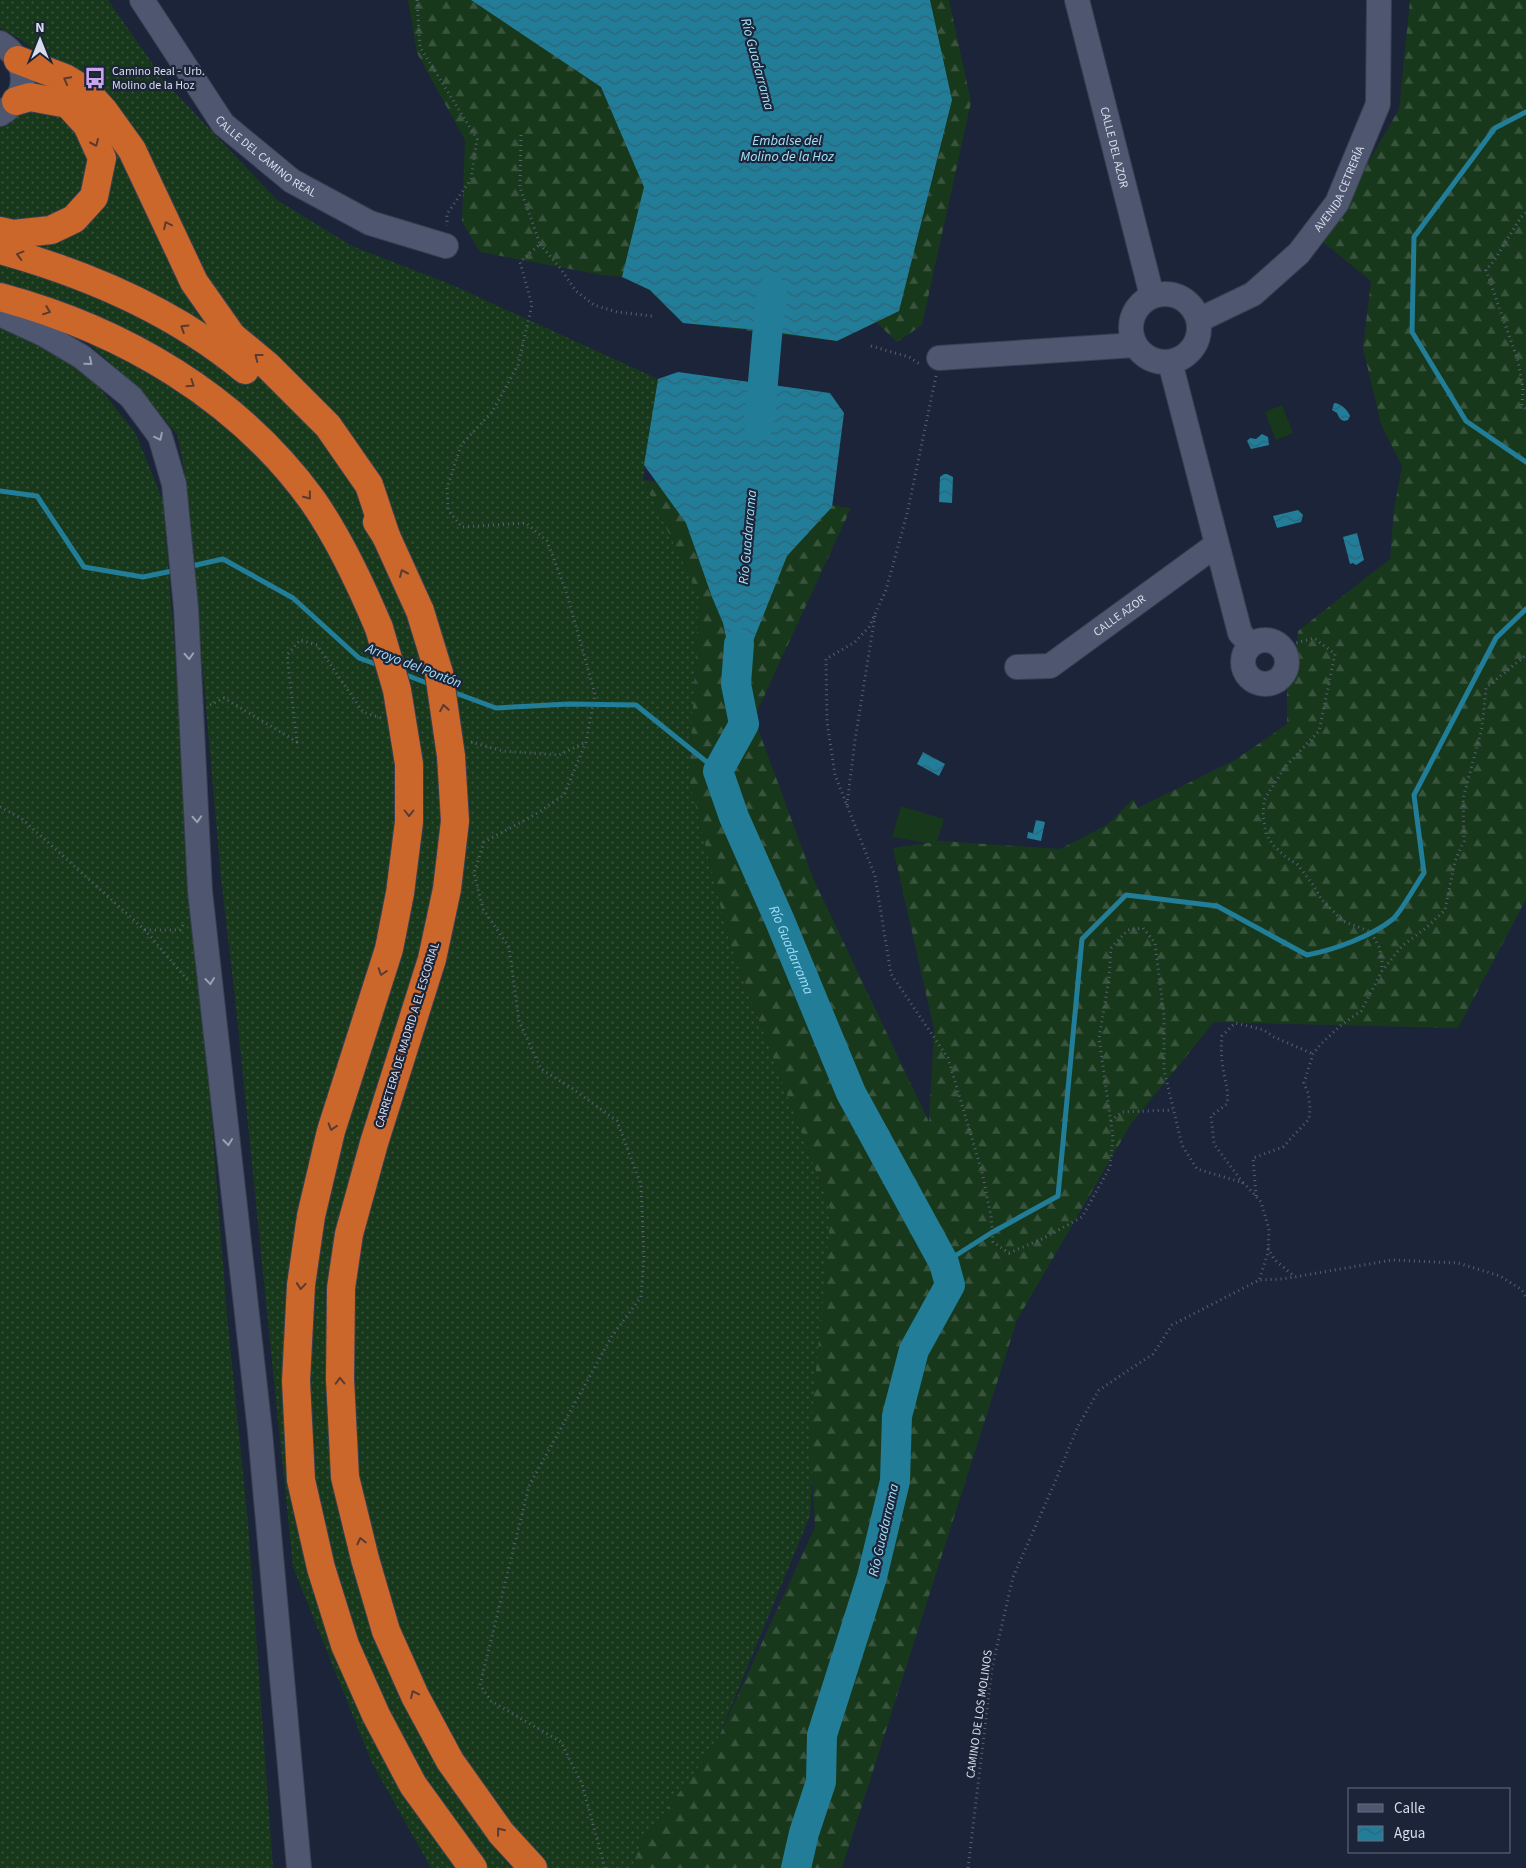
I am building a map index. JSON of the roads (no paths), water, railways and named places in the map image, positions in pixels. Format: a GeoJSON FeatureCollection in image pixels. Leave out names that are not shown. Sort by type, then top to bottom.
{"type":"FeatureCollection","features":[{"type":"Feature","properties":{"kind":"highway"},"geometry":{"type":"LineString","coordinates":[[9,52],[65,78],[85,90],[104,111],[132,150],[194,282],[232,336],[267,364],[328,426],[369,485],[386,536]]}},
{"type":"Feature","properties":{"kind":"highway"},"geometry":{"type":"LineString","coordinates":[[0,231],[13,234],[51,230],[74,219],[94,197],[102,158],[87,125],[68,104],[30,97],[8,108]]}},
{"type":"Feature","properties":{"kind":"highway","name":"CARRETERA DE MADRID A EL ESCORIAL"},"geometry":{"type":"LineString","coordinates":[[0,250],[30,258],[106,287],[168,318],[223,352],[283,401],[343,467],[386,536],[420,611],[459,749],[455,820],[447,889],[432,959],[374,1143],[349,1234],[341,1288],[340,1370],[345,1476],[365,1559],[386,1631],[415,1696],[450,1761],[501,1833],[533,1868]]}},
{"type":"Feature","properties":{"kind":"highway"},"geometry":{"type":"LineString","coordinates":[[0,297],[36,307],[100,331],[152,358],[214,399],[268,447],[313,502],[356,574],[379,628],[397,690],[409,764],[409,822],[400,893],[389,949],[331,1131],[311,1216],[301,1285],[296,1381],[301,1480],[322,1568],[345,1645],[376,1715],[413,1785],[473,1868]]}},
{"type":"Feature","properties":{"kind":"street","name":"CALLE DEL CAMINO REAL"},"geometry":{"type":"LineString","coordinates":[[142,0],[223,124],[284,174],[370,223],[446,246]]}},
{"type":"Feature","properties":{"kind":"street","name":"CALLE DEL AZOR"},"geometry":{"type":"LineString","coordinates":[[1077,0],[1152,296]]}},
{"type":"Feature","properties":{"kind":"street","name":"AVENIDA CETRERÍA"},"geometry":{"type":"LineString","coordinates":[[1199,320],[1253,294],[1299,253],[1338,203],[1378,104],[1378,0]]}},
{"type":"Feature","properties":{"kind":"street"},"geometry":{"type":"LineString","coordinates":[[8,108],[22,88],[23,74],[9,52]]}},
{"type":"Feature","properties":{"kind":"street"},"geometry":{"type":"LineString","coordinates":[[1166,293],[1181,297],[1192,307],[1199,320],[1199,334],[1194,347],[1184,357],[1170,362],[1156,362],[1144,356],[1135,345],[1130,331],[1132,317],[1140,304],[1152,296],[1166,293]]}},
{"type":"Feature","properties":{"kind":"street"},"geometry":{"type":"LineString","coordinates":[[0,314],[45,335],[82,357],[131,397],[160,436],[174,484],[186,608],[200,891],[260,1432],[299,1868]]}},
{"type":"Feature","properties":{"kind":"street"},"geometry":{"type":"LineString","coordinates":[[931,362],[1135,345]]}},
{"type":"Feature","properties":{"kind":"street"},"geometry":{"type":"LineString","coordinates":[[1170,362],[1240,633],[1251,645]]}},
{"type":"Feature","properties":{"kind":"street","name":"CALLE AZOR"},"geometry":{"type":"LineString","coordinates":[[1017,667],[1050,666],[1216,545]]}},
{"type":"Feature","properties":{"kind":"street"},"geometry":{"type":"LineString","coordinates":[[1259,641],[1275,642],[1286,655],[1285,672],[1272,682],[1263,683],[1255,681],[1248,676],[1243,660],[1246,651],[1251,645],[1259,641]]}},
{"type":"Feature","properties":{"kind":"water","name":"Embalse del Molino de la Hoz"},"geometry":{"type":"Polygon","coordinates":[[[471,0],[930,0],[952,100],[899,311],[837,341],[767,331],[683,323],[650,290],[622,277],[644,187],[601,87],[471,0]]]}},
{"type":"Feature","properties":{"kind":"water"},"geometry":{"type":"Polygon","coordinates":[[[678,372],[830,393],[844,413],[832,507],[787,556],[736,684],[723,623],[686,523],[644,465],[658,379],[678,372]]]}},
{"type":"Feature","properties":{"kind":"water"},"geometry":{"type":"Polygon","coordinates":[[[1334,403],[1348,411],[1350,416],[1348,420],[1340,419],[1337,413],[1332,410],[1334,403]]]}},
{"type":"Feature","properties":{"kind":"water"},"geometry":{"type":"Polygon","coordinates":[[[1262,434],[1268,437],[1269,445],[1251,449],[1247,441],[1250,438],[1256,439],[1262,434]]]}},
{"type":"Feature","properties":{"kind":"water"},"geometry":{"type":"Polygon","coordinates":[[[944,474],[953,477],[952,503],[939,502],[940,477],[944,474]]]}},
{"type":"Feature","properties":{"kind":"water"},"geometry":{"type":"Polygon","coordinates":[[[1298,510],[1303,515],[1301,522],[1277,528],[1273,516],[1298,510]]]}},
{"type":"Feature","properties":{"kind":"water"},"geometry":{"type":"Polygon","coordinates":[[[1357,533],[1364,560],[1356,565],[1350,564],[1343,537],[1357,533]]]}},
{"type":"Feature","properties":{"kind":"water"},"geometry":{"type":"Polygon","coordinates":[[[923,752],[945,764],[939,776],[917,764],[923,752]]]}},
{"type":"Feature","properties":{"kind":"water"},"geometry":{"type":"Polygon","coordinates":[[[1036,820],[1045,822],[1041,841],[1027,838],[1028,832],[1033,833],[1036,820]]]}},
{"type":"Feature","properties":{"kind":"waterway"},"geometry":{"type":"LineString","coordinates":[[1526,112],[1495,128],[1414,237],[1412,332],[1466,421],[1526,462]]}},
{"type":"Feature","properties":{"kind":"waterway","name":"Río Guadarrama"},"geometry":{"type":"LineString","coordinates":[[759,424],[772,291]]}},
{"type":"Feature","properties":{"kind":"waterway","name":"Arroyo del Pontón"},"geometry":{"type":"LineString","coordinates":[[0,491],[37,496],[84,567],[143,577],[177,570]]}},
{"type":"Feature","properties":{"kind":"waterway","name":"Arroyo del Pontón"},"geometry":{"type":"LineString","coordinates":[[187,567],[223,559],[293,598],[359,658],[381,666]]}},
{"type":"Feature","properties":{"kind":"waterway"},"geometry":{"type":"LineString","coordinates":[[944,1263],[991,1233],[1058,1196],[1082,939],[1126,895],[1217,906],[1307,955],[1329,950],[1352,941],[1374,931],[1393,919],[1401,910],[1424,873],[1414,795],[1496,638],[1526,609]]}},
{"type":"Feature","properties":{"kind":"waterway","name":"Río Guadarrama"},"geometry":{"type":"LineString","coordinates":[[739,644],[736,684],[744,724],[718,771],[734,817],[780,921],[851,1093],[944,1263],[950,1285],[914,1350],[897,1416],[895,1481],[872,1577],[822,1735],[821,1782],[804,1833],[796,1868]]}},
{"type":"Feature","properties":{"kind":"waterway","name":"Arroyo del Pontón"},"geometry":{"type":"LineString","coordinates":[[401,673],[432,685]]}},
{"type":"Feature","properties":{"kind":"waterway","name":"Arroyo del Pontón"},"geometry":{"type":"LineString","coordinates":[[450,691],[496,708],[569,704],[636,705],[718,771]]}},
{"type":"Feature","properties":{"kind":"place","name":"Camino Real - Urb. Molino de la Hoz"},"geometry":{"type":"Point","coordinates":[95,78]}}]}
